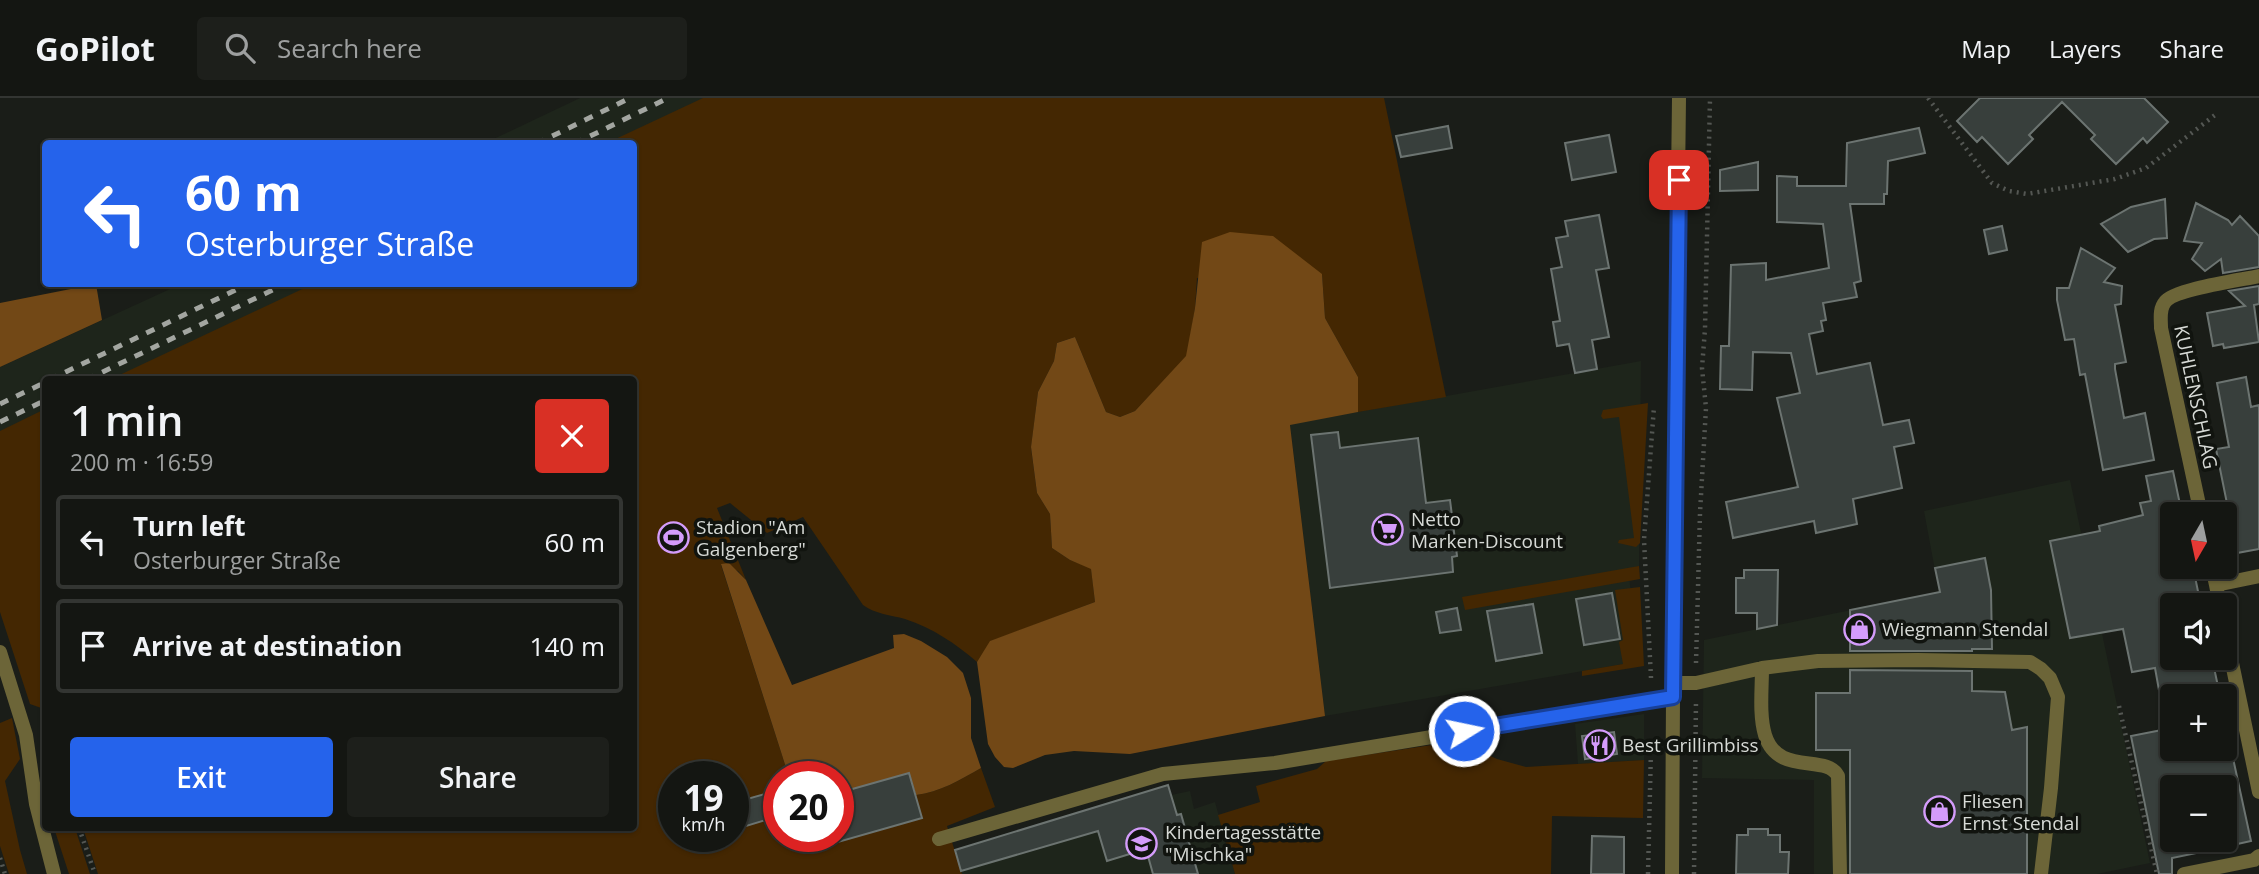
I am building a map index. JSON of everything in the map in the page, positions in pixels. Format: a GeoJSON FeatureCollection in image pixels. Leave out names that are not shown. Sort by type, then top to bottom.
{"type":"FeatureCollection","features":[{"type":"Feature","properties":{"kind":"street"},"geometry":{"type":"LineString","coordinates":[[1672,874],[1679,98]]}},
{"type":"Feature","properties":{"kind":"street","name":"KUHLENSCHLAG"},"geometry":{"type":"LineString","coordinates":[[2198,502],[2161,328],[2161,308],[2166,299],[2183,292],[2259,276]]}},
{"type":"Feature","properties":{"kind":"street"},"geometry":{"type":"LineString","coordinates":[[2216,584],[2259,576]]}},
{"type":"Feature","properties":{"kind":"street"},"geometry":{"type":"LineString","coordinates":[[2215,579],[2218,593]]}},
{"type":"Feature","properties":{"kind":"street"},"geometry":{"type":"LineString","coordinates":[[0,652],[26,734],[42,827]]}},
{"type":"Feature","properties":{"kind":"street"},"geometry":{"type":"LineString","coordinates":[[939,839],[1163,774],[1275,764],[1652,699],[1696,683],[1762,668],[1818,661],[2012,660],[2030,662],[2041,669],[2050,678],[2057,697],[2051,788],[2041,874]]}},
{"type":"Feature","properties":{"kind":"street"},"geometry":{"type":"LineString","coordinates":[[1762,668],[1764,729],[1771,749],[1793,762],[1835,770],[1838,776],[1840,874]]}},
{"type":"Feature","properties":{"kind":"street"},"geometry":{"type":"LineString","coordinates":[[2233,670],[2259,792]]}},
{"type":"Feature","properties":{"kind":"street"},"geometry":{"type":"LineString","coordinates":[[43,831],[54,874]]}},
{"type":"Feature","properties":{"kind":"street"},"geometry":{"type":"LineString","coordinates":[[2184,874],[2254,860],[2259,856]]}},
{"type":"Feature","properties":{"kind":"path"},"geometry":{"type":"LineString","coordinates":[[1695,874],[1700,513],[1706,408],[1702,368],[1710,98]]}},
{"type":"Feature","properties":{"kind":"path"},"geometry":{"type":"LineString","coordinates":[[1927,98],[1992,183],[2009,191],[2027,194],[2115,179],[2146,169],[2216,115]]}},
{"type":"Feature","properties":{"kind":"path"},"geometry":{"type":"LineString","coordinates":[[1652,699],[1644,540],[1654,397]]}},
{"type":"Feature","properties":{"kind":"path"},"geometry":{"type":"LineString","coordinates":[[2119,706],[2157,874]]}},
{"type":"Feature","properties":{"kind":"path"},"geometry":{"type":"LineString","coordinates":[[1648,874],[1651,747]]}},
{"type":"Feature","properties":{"kind":"path"},"geometry":{"type":"LineString","coordinates":[[80,831],[95,874]]}},
{"type":"Feature","properties":{"kind":"path"},"geometry":{"type":"LineString","coordinates":[[0,858],[5,874]]}},
{"type":"Feature","properties":{"kind":"shaded area"},"geometry":{"type":"Polygon","coordinates":[[[580,98],[770,98],[637,143],[637,140],[491,140],[580,98]]]}},
{"type":"Feature","properties":{"kind":"shaded area"},"geometry":{"type":"Polygon","coordinates":[[[703,98],[1384,98],[1446,397],[1358,412],[1358,377],[1325,318],[1322,274],[1197,278],[1187,356],[1135,411],[1120,417],[1106,412],[1075,337],[1057,343],[1054,361],[1038,392],[1031,448],[1037,493],[1050,514],[1052,548],[1070,560],[1091,568],[1095,602],[991,641],[977,662],[925,627],[863,605],[803,517],[767,533],[730,503],[717,508],[746,580],[738,571],[721,565],[784,761],[763,761],[763,852],[854,852],[854,788],[909,773],[916,795],[950,785],[981,768],[995,807],[947,826],[962,874],[98,874],[84,831],[637,831],[637,376],[118,376],[307,287],[637,287],[637,140],[613,140],[703,98]]]}},
{"type":"Feature","properties":{"kind":"shaded area"},"geometry":{"type":"Polygon","coordinates":[[[1230,232],[1273,236],[1322,274],[1325,318],[1358,377],[1358,412],[1290,425],[1325,716],[1130,754],[1074,751],[1045,755],[1013,768],[1004,767],[988,744],[977,662],[990,641],[1095,602],[1091,569],[1052,548],[1050,514],[1037,493],[1031,447],[1038,392],[1054,361],[1057,343],[1075,337],[1106,412],[1120,417],[1135,411],[1186,356],[1195,308],[1202,242],[1230,232]]]}},
{"type":"Feature","properties":{"kind":"shaded area"},"geometry":{"type":"Polygon","coordinates":[[[81,287],[96,287],[102,320],[0,367],[0,303],[81,287]]]}},
{"type":"Feature","properties":{"kind":"shaded area"},"geometry":{"type":"Polygon","coordinates":[[[174,287],[388,287],[214,376],[42,376],[42,464],[0,485],[0,367],[174,287]]]}},
{"type":"Feature","properties":{"kind":"shaded area"},"geometry":{"type":"Polygon","coordinates":[[[1641,361],[1639,566],[1629,569],[1635,662],[1325,716],[1290,424],[1641,361]]]}},
{"type":"Feature","properties":{"kind":"shaded area"},"geometry":{"type":"Polygon","coordinates":[[[1648,403],[1640,543],[1636,547],[1618,543],[1619,540],[1634,538],[1619,417],[1603,419],[1601,416],[1603,410],[1648,403]]]}},
{"type":"Feature","properties":{"kind":"shaded area"},"geometry":{"type":"Polygon","coordinates":[[[42,410],[42,708],[30,704],[0,612],[0,431],[42,410]]]}},
{"type":"Feature","properties":{"kind":"shaded area"},"geometry":{"type":"Polygon","coordinates":[[[2070,480],[2150,863],[2097,874],[1814,874],[1814,780],[1702,778],[1704,640],[1939,592],[1924,511],[2070,480]]]}},
{"type":"Feature","properties":{"kind":"shaded area"},"geometry":{"type":"Polygon","coordinates":[[[729,563],[746,580],[792,685],[894,648],[893,635],[904,634],[947,657],[963,673],[971,698],[971,738],[981,768],[942,788],[916,795],[909,773],[854,788],[854,761],[784,761],[721,564],[729,563]]]}},
{"type":"Feature","properties":{"kind":"shaded area"},"geometry":{"type":"Polygon","coordinates":[[[1639,566],[1640,579],[1465,610],[1462,597],[1639,566]]]}},
{"type":"Feature","properties":{"kind":"shaded area"},"geometry":{"type":"Polygon","coordinates":[[[1640,587],[1644,666],[1582,676],[1582,671],[1623,664],[1619,642],[1623,640],[1615,590],[1640,587]]]}},
{"type":"Feature","properties":{"kind":"shaded area"},"geometry":{"type":"Polygon","coordinates":[[[1644,714],[1644,760],[1578,764],[1575,724],[1644,714]]]}},
{"type":"Feature","properties":{"kind":"shaded area"},"geometry":{"type":"Polygon","coordinates":[[[12,718],[20,759],[5,781],[27,874],[9,874],[0,846],[0,723],[12,718]]]}},
{"type":"Feature","properties":{"kind":"shaded area"},"geometry":{"type":"Polygon","coordinates":[[[1458,741],[1497,759],[1526,767],[1644,760],[1643,818],[1552,816],[1551,874],[1235,874],[1218,815],[1260,802],[1256,786],[1317,769],[1326,761],[1458,741]]]}},
{"type":"Feature","properties":{"kind":"shaded area","name":"Kindertagesstätte \"Mischka\""},"geometry":{"type":"Polygon","coordinates":[[[1190,791],[1194,809],[1215,802],[1235,874],[962,874],[961,871],[1174,809],[1171,795],[1190,791]]]}},
{"type":"Feature","properties":{"kind":"shaded area"},"geometry":{"type":"Polygon","coordinates":[[[55,831],[76,831],[90,874],[69,874],[55,831]]]}},
{"type":"Feature","properties":{"kind":"building"},"geometry":{"type":"Polygon","coordinates":[[[1980,98],[2144,98],[2168,122],[2147,143],[2143,138],[2116,164],[2091,139],[2095,135],[2062,102],[2029,135],[2033,139],[2008,164],[1982,137],[1977,142],[1957,121],[1980,98]]]}},
{"type":"Feature","properties":{"kind":"building"},"geometry":{"type":"Polygon","coordinates":[[[1448,126],[1452,148],[1401,157],[1396,136],[1448,126]]]}},
{"type":"Feature","properties":{"kind":"building"},"geometry":{"type":"Polygon","coordinates":[[[1919,128],[1925,153],[1888,161],[1884,204],[1850,204],[1861,281],[1854,283],[1857,297],[1823,303],[1826,320],[1821,321],[1823,331],[1809,334],[1817,374],[1870,363],[1883,425],[1909,420],[1914,443],[1894,447],[1902,488],[1853,499],[1857,524],[1816,533],[1814,521],[1733,538],[1726,502],[1798,487],[1777,398],[1800,393],[1791,353],[1753,352],[1752,390],[1720,389],[1721,346],[1729,346],[1731,265],[1766,263],[1766,280],[1829,268],[1823,224],[1777,222],[1777,176],[1797,177],[1797,186],[1846,186],[1847,143],[1919,128]]]}},
{"type":"Feature","properties":{"kind":"building"},"geometry":{"type":"Polygon","coordinates":[[[1609,135],[1616,172],[1572,180],[1565,143],[1609,135]]]}},
{"type":"Feature","properties":{"kind":"building"},"geometry":{"type":"Polygon","coordinates":[[[1758,162],[1758,190],[1720,191],[1720,170],[1758,162]]]}},
{"type":"Feature","properties":{"kind":"building"},"geometry":{"type":"Polygon","coordinates":[[[2165,199],[2167,238],[2154,239],[2128,252],[2101,224],[2131,207],[2165,199]]]}},
{"type":"Feature","properties":{"kind":"building"},"geometry":{"type":"Polygon","coordinates":[[[2196,203],[2228,220],[2232,225],[2240,216],[2259,236],[2259,267],[2223,273],[2221,259],[2205,271],[2192,259],[2202,243],[2184,241],[2196,203]]]}},
{"type":"Feature","properties":{"kind":"building"},"geometry":{"type":"Polygon","coordinates":[[[1599,215],[1609,268],[1596,270],[1609,337],[1592,340],[1597,369],[1575,373],[1569,344],[1557,346],[1553,322],[1560,321],[1551,269],[1562,267],[1556,238],[1568,236],[1565,221],[1599,215]]]}},
{"type":"Feature","properties":{"kind":"building"},"geometry":{"type":"Polygon","coordinates":[[[2002,226],[2007,250],[1989,254],[1984,230],[2002,226]]]}},
{"type":"Feature","properties":{"kind":"building"},"geometry":{"type":"Polygon","coordinates":[[[2081,248],[2115,268],[2104,282],[2122,286],[2121,304],[2115,305],[2126,362],[2115,364],[2115,369],[2124,418],[2145,413],[2154,460],[2103,470],[2085,374],[2080,375],[2074,339],[2065,340],[2057,300],[2057,288],[2069,288],[2081,248]]]}},
{"type":"Feature","properties":{"kind":"building"},"geometry":{"type":"Polygon","coordinates":[[[2259,286],[2259,304],[2254,305],[2259,342],[2224,348],[2223,344],[2213,346],[2207,313],[2245,306],[2229,291],[2259,286]]]}},
{"type":"Feature","properties":{"kind":"building"},"geometry":{"type":"Polygon","coordinates":[[[2246,377],[2251,407],[2259,405],[2259,549],[2237,553],[2237,502],[2227,502],[2216,449],[2229,447],[2217,383],[2246,377]]]}},
{"type":"Feature","properties":{"kind":"building","name":"Netto Marken-Discount"},"geometry":{"type":"Polygon","coordinates":[[[1338,432],[1340,448],[1418,438],[1426,503],[1450,500],[1457,556],[1452,557],[1453,572],[1330,588],[1311,435],[1338,432]]]}},
{"type":"Feature","properties":{"kind":"building"},"geometry":{"type":"Polygon","coordinates":[[[2173,471],[2179,502],[2160,502],[2160,579],[2195,579],[2198,593],[2160,593],[2160,670],[2215,670],[2217,684],[2160,684],[2160,696],[2155,668],[2132,672],[2123,629],[2070,638],[2050,541],[2100,531],[2099,526],[2143,515],[2140,503],[2151,501],[2146,476],[2173,471]]]}},
{"type":"Feature","properties":{"kind":"building"},"geometry":{"type":"Polygon","coordinates":[[[1985,558],[1991,590],[1992,649],[1850,651],[1850,610],[1940,592],[1935,568],[1985,558]]]}},
{"type":"Feature","properties":{"kind":"building"},"geometry":{"type":"Polygon","coordinates":[[[1744,570],[1778,570],[1777,625],[1757,629],[1757,613],[1736,613],[1736,578],[1744,578],[1744,570]]]}},
{"type":"Feature","properties":{"kind":"building"},"geometry":{"type":"Polygon","coordinates":[[[1612,593],[1620,639],[1584,645],[1576,599],[1612,593]]]}},
{"type":"Feature","properties":{"kind":"building"},"geometry":{"type":"Polygon","coordinates":[[[1533,604],[1542,653],[1496,661],[1487,611],[1533,604]]]}},
{"type":"Feature","properties":{"kind":"building"},"geometry":{"type":"Polygon","coordinates":[[[1457,608],[1461,630],[1440,633],[1436,612],[1457,608]]]}},
{"type":"Feature","properties":{"kind":"building","name":"Fliesen Ernst Stendal"},"geometry":{"type":"Polygon","coordinates":[[[1850,670],[1972,671],[1972,691],[2005,692],[2012,730],[2027,727],[2027,874],[1850,874],[1850,750],[1816,750],[1816,693],[1850,693],[1850,670]]]}},
{"type":"Feature","properties":{"kind":"building"},"geometry":{"type":"Polygon","coordinates":[[[2160,730],[2160,761],[2234,761],[2237,775],[2160,775],[2160,852],[2201,852],[2172,858],[2172,874],[2159,874],[2131,736],[2160,730]]]}},
{"type":"Feature","properties":{"kind":"building","name":"Best Grillimbiss"},"geometry":{"type":"Polygon","coordinates":[[[1614,732],[1617,754],[1585,759],[1582,736],[1614,732]]]}},
{"type":"Feature","properties":{"kind":"building"},"geometry":{"type":"Polygon","coordinates":[[[909,773],[922,818],[854,837],[854,788],[909,773]]]}},
{"type":"Feature","properties":{"kind":"building"},"geometry":{"type":"Polygon","coordinates":[[[2237,777],[2251,841],[2237,844],[2237,777]]]}},
{"type":"Feature","properties":{"kind":"building"},"geometry":{"type":"Polygon","coordinates":[[[1168,785],[1177,815],[1181,814],[1198,874],[1153,874],[1146,849],[1107,861],[1098,831],[961,871],[955,850],[1168,785]]]}},
{"type":"Feature","properties":{"kind":"building"},"geometry":{"type":"Polygon","coordinates":[[[763,795],[763,821],[749,825],[749,798],[763,795]]]}},
{"type":"Feature","properties":{"kind":"building"},"geometry":{"type":"Polygon","coordinates":[[[1748,829],[1768,829],[1768,835],[1780,835],[1780,852],[1789,852],[1788,874],[1736,874],[1737,835],[1748,835],[1748,829]]]}},
{"type":"Feature","properties":{"kind":"building"},"geometry":{"type":"Polygon","coordinates":[[[1592,836],[1624,837],[1624,874],[1591,874],[1592,836]]]}},
{"type":"Feature","properties":{"kind":"railway"},"geometry":{"type":"LineString","coordinates":[[544,140],[630,98]]}},
{"type":"Feature","properties":{"kind":"railway"},"geometry":{"type":"LineString","coordinates":[[582,140],[668,98]]}},
{"type":"Feature","properties":{"kind":"railway"},"geometry":{"type":"LineString","coordinates":[[57,376],[242,287]]}},
{"type":"Feature","properties":{"kind":"railway"},"geometry":{"type":"LineString","coordinates":[[94,376],[279,287]]}},
{"type":"Feature","properties":{"kind":"railway"},"geometry":{"type":"LineString","coordinates":[[0,404],[42,384]]}},
{"type":"Feature","properties":{"kind":"railway"},"geometry":{"type":"LineString","coordinates":[[0,422],[42,402]]}},
{"type":"Feature","properties":{"kind":"place","name":"Netto Marken-Discount"},"geometry":{"type":"Point","coordinates":[1388,530]}},
{"type":"Feature","properties":{"kind":"place","name":"Stadion \"Am Galgenberg\""},"geometry":{"type":"Point","coordinates":[673,538]}},
{"type":"Feature","properties":{"kind":"place","name":"Wiegmann Stendal"},"geometry":{"type":"Point","coordinates":[1859,629]}},
{"type":"Feature","properties":{"kind":"place","name":"Best Grillimbiss"},"geometry":{"type":"Point","coordinates":[1599,745]}},
{"type":"Feature","properties":{"kind":"place","name":"Fliesen Ernst Stendal"},"geometry":{"type":"Point","coordinates":[1939,812]}},
{"type":"Feature","properties":{"kind":"place","name":"Kindertagesstätte \"Mischka\""},"geometry":{"type":"Point","coordinates":[1142,843]}},
{"type":"Feature","properties":{"kind":"route"},"geometry":{"type":"LineString","coordinates":[[1464,731],[1673,697],[1679,180]]}}]}
